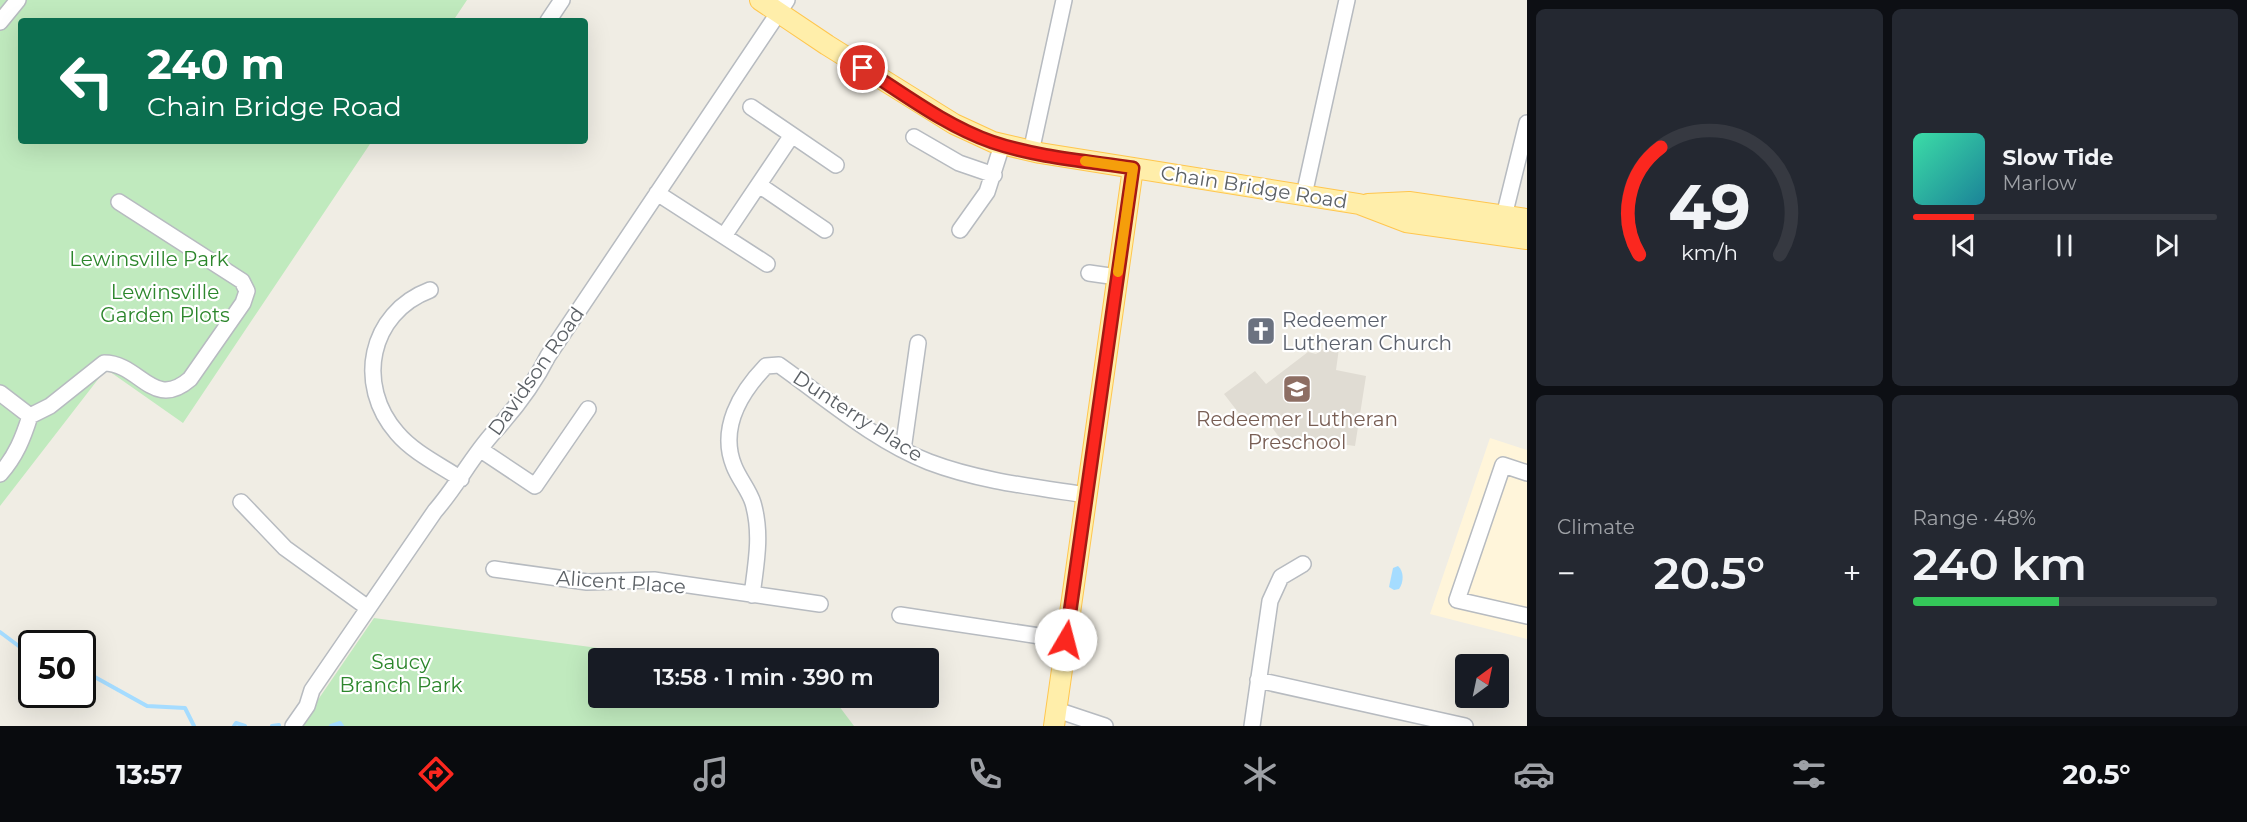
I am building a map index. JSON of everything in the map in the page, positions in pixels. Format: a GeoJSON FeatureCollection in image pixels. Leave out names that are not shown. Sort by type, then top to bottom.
{"type":"FeatureCollection","features":[{"type":"Feature","properties":{"kind":"main road","name":"Chain Bridge Road"},"geometry":{"type":"LineString","coordinates":[[760,0],[783,7],[944,118],[973,134],[1002,145],[1031,152],[1359,204],[1409,202],[1527,219]]}},
{"type":"Feature","properties":{"kind":"main road"},"geometry":{"type":"LineString","coordinates":[[1056,718],[1133,168]]}},
{"type":"Feature","properties":{"kind":"main road","name":"Chain Bridge Road"},"geometry":{"type":"LineString","coordinates":[[1359,204],[1406,222],[1527,239]]}},
{"type":"Feature","properties":{"kind":"street"},"geometry":{"type":"LineString","coordinates":[[0,22],[18,0]]}},
{"type":"Feature","properties":{"kind":"street"},"geometry":{"type":"LineString","coordinates":[[550,18],[562,0]]}},
{"type":"Feature","properties":{"kind":"street"},"geometry":{"type":"LineString","coordinates":[[1031,152],[1064,0]]}},
{"type":"Feature","properties":{"kind":"street"},"geometry":{"type":"LineString","coordinates":[[1304,195],[1347,0]]}},
{"type":"Feature","properties":{"kind":"street","name":"Davidson Road"},"geometry":{"type":"LineString","coordinates":[[293,726],[307,706],[312,690],[435,511],[504,423],[540,372],[548,356],[783,7]]}},
{"type":"Feature","properties":{"kind":"street"},"geometry":{"type":"LineString","coordinates":[[751,107],[836,165]]}},
{"type":"Feature","properties":{"kind":"street"},"geometry":{"type":"LineString","coordinates":[[1504,216],[1527,123]]}},
{"type":"Feature","properties":{"kind":"street"},"geometry":{"type":"LineString","coordinates":[[724,236],[792,135]]}},
{"type":"Feature","properties":{"kind":"street"},"geometry":{"type":"LineString","coordinates":[[914,137],[959,163],[994,175]]}},
{"type":"Feature","properties":{"kind":"street"},"geometry":{"type":"LineString","coordinates":[[960,230],[987,192],[1002,145]]}},
{"type":"Feature","properties":{"kind":"street"},"geometry":{"type":"LineString","coordinates":[[759,185],[825,230]]}},
{"type":"Feature","properties":{"kind":"street"},"geometry":{"type":"LineString","coordinates":[[657,193],[767,264]]}},
{"type":"Feature","properties":{"kind":"street"},"geometry":{"type":"LineString","coordinates":[[0,474],[11,462],[23,440],[30,416],[50,406],[104,363],[113,363],[159,390],[178,389],[190,379],[243,303],[247,291],[242,280],[119,202]]}},
{"type":"Feature","properties":{"kind":"street"},"geometry":{"type":"LineString","coordinates":[[1089,273],[1118,277]]}},
{"type":"Feature","properties":{"kind":"street"},"geometry":{"type":"LineString","coordinates":[[430,290],[402,304],[391,314],[380,333],[375,351],[375,387],[380,405],[399,435],[460,479]]}},
{"type":"Feature","properties":{"kind":"street"},"geometry":{"type":"LineString","coordinates":[[903,450],[918,343]]}},
{"type":"Feature","properties":{"kind":"street","name":"Dunterry Place"},"geometry":{"type":"LineString","coordinates":[[753,595],[759,543],[758,522],[753,501],[734,465],[728,447],[728,432],[734,411],[744,393],[766,366],[779,366],[903,450],[930,462],[984,478],[1086,495]]}},
{"type":"Feature","properties":{"kind":"street"},"geometry":{"type":"LineString","coordinates":[[0,393],[30,416]]}},
{"type":"Feature","properties":{"kind":"street"},"geometry":{"type":"LineString","coordinates":[[481,450],[535,486],[588,409]]}},
{"type":"Feature","properties":{"kind":"street"},"geometry":{"type":"LineString","coordinates":[[1527,473],[1503,465],[1457,600],[1527,616]]}},
{"type":"Feature","properties":{"kind":"street"},"geometry":{"type":"LineString","coordinates":[[241,502],[285,548],[368,608]]}},
{"type":"Feature","properties":{"kind":"street"},"geometry":{"type":"LineString","coordinates":[[1252,726],[1269,601],[1274,587],[1286,573],[1303,564]]}},
{"type":"Feature","properties":{"kind":"street","name":"Alicent Place"},"geometry":{"type":"LineString","coordinates":[[494,569],[587,582],[654,580],[820,604]]}},
{"type":"Feature","properties":{"kind":"street"},"geometry":{"type":"LineString","coordinates":[[900,615],[1066,640]]}},
{"type":"Feature","properties":{"kind":"street"},"geometry":{"type":"LineString","coordinates":[[1258,680],[1465,726]]}},
{"type":"Feature","properties":{"kind":"street"},"geometry":{"type":"LineString","coordinates":[[1056,718],[1105,726]]}},
{"type":"Feature","properties":{"kind":"shaded area","name":"Redeemer Lutheran Preschool"},"geometry":{"type":"Polygon","coordinates":[[[1329,339],[1340,341],[1336,370],[1366,376],[1355,446],[1340,444],[1340,448],[1278,440],[1279,437],[1262,414],[1248,425],[1224,394],[1255,371],[1266,384],[1308,352],[1316,354],[1327,346],[1329,339]]]}},
{"type":"Feature","properties":{"kind":"shaded area"},"geometry":{"type":"Polygon","coordinates":[[[1490,438],[1527,450],[1527,639],[1430,614],[1490,438]]]}},
{"type":"Feature","properties":{"kind":"green space","name":"Lewinsville Park"},"geometry":{"type":"Polygon","coordinates":[[[0,0],[467,0],[455,18],[18,18],[18,144],[370,144],[183,423],[106,369],[0,506],[0,0]]]}},
{"type":"Feature","properties":{"kind":"green space","name":"Saucy Branch Park"},"geometry":{"type":"Polygon","coordinates":[[[374,618],[598,648],[588,648],[588,708],[840,708],[854,726],[300,726],[374,618]]]}},
{"type":"Feature","properties":{"kind":"water"},"geometry":{"type":"Polygon","coordinates":[[[1398,566],[1402,574],[1401,586],[1394,590],[1389,587],[1393,568],[1398,566]]]}},
{"type":"Feature","properties":{"kind":"waterway"},"geometry":{"type":"LineString","coordinates":[[0,632],[18,646]]}},
{"type":"Feature","properties":{"kind":"waterway"},"geometry":{"type":"LineString","coordinates":[[96,678],[147,706],[185,708],[194,726]]}},
{"type":"Feature","properties":{"kind":"waterway"},"geometry":{"type":"LineString","coordinates":[[234,726],[236,723],[245,726]]}},
{"type":"Feature","properties":{"kind":"waterway"},"geometry":{"type":"LineString","coordinates":[[331,726],[340,723],[342,726]]}},
{"type":"Feature","properties":{"kind":"waterway"},"geometry":{"type":"LineString","coordinates":[[272,726],[279,725]]}},
{"type":"Feature","properties":{"kind":"slow traffic"},"geometry":{"type":"LineString","coordinates":[[1085,161],[1133,168],[1118,272]]}},
{"type":"Feature","properties":{"kind":"place","name":"Redeemer Lutheran Church"},"geometry":{"type":"Point","coordinates":[1261,331]}},
{"type":"Feature","properties":{"kind":"place","name":"Redeemer Lutheran Preschool"},"geometry":{"type":"Point","coordinates":[1297,389]}},
{"type":"Feature","properties":{"kind":"route"},"geometry":{"type":"LineString","coordinates":[[863,68],[944,118],[993,142],[1022,150],[1133,168],[1066,640]]}},
{"type":"Feature","properties":{"kind":"park label","name":"Lewinsville Garden Plots"},"geometry":{"type":"Point","coordinates":[165,304]}}]}
